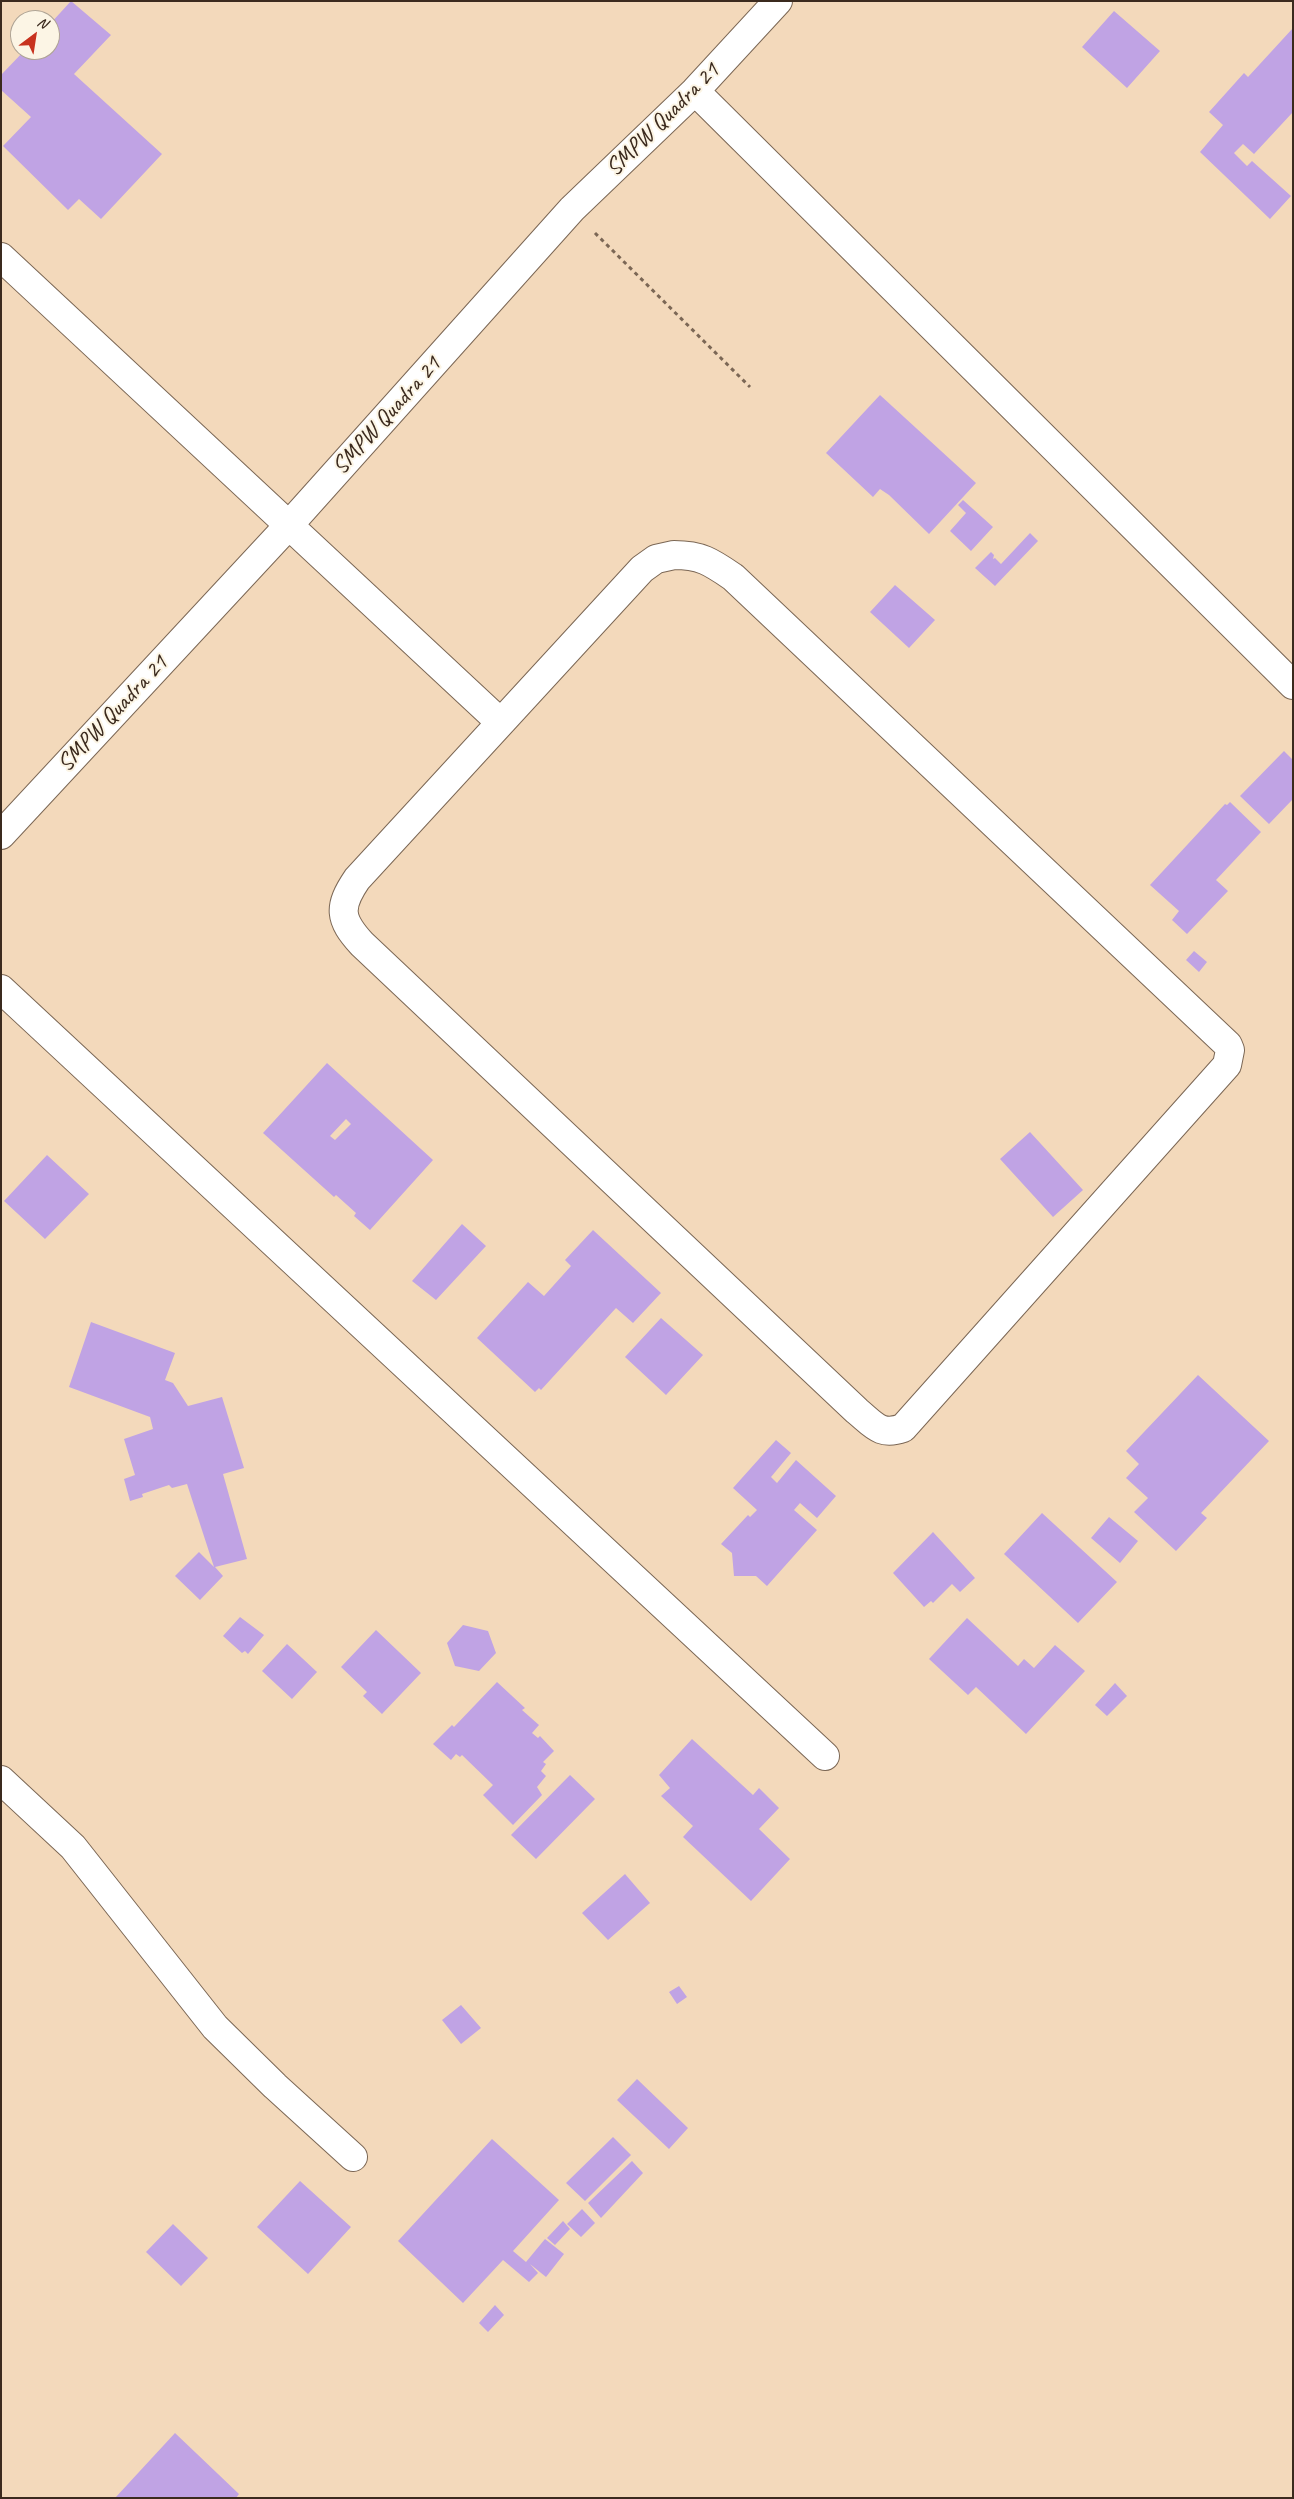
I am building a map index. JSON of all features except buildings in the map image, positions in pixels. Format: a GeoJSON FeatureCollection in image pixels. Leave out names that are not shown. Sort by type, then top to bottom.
{"type":"FeatureCollection","features":[{"type":"Feature","properties":{"kind":"street","name":"SMPW Quadra 21"},"geometry":{"type":"LineString","coordinates":[[1,835],[289,525],[572,209],[695,91],[778,1]]}},
{"type":"Feature","properties":{"kind":"street"},"geometry":{"type":"LineString","coordinates":[[695,91],[1293,685]]}},
{"type":"Feature","properties":{"kind":"street"},"geometry":{"type":"LineString","coordinates":[[1,257],[500,722]]}},
{"type":"Feature","properties":{"kind":"street"},"geometry":{"type":"LineString","coordinates":[[674,554],[692,555],[709,560],[733,577],[1228,1045],[1230,1050],[1227,1065],[903,1428],[889,1433],[878,1429],[857,1411],[369,951],[348,928],[343,914],[345,897],[357,879],[500,722],[642,569],[656,559],[674,554]]}},
{"type":"Feature","properties":{"kind":"street"},"geometry":{"type":"LineString","coordinates":[[1,989],[825,1756]]}},
{"type":"Feature","properties":{"kind":"street"},"geometry":{"type":"LineString","coordinates":[[1,1780],[73,1847],[215,2027],[275,2086],[353,2157]]}},
{"type":"Feature","properties":{"kind":"path"},"geometry":{"type":"LineString","coordinates":[[572,209],[750,387]]}}]}
